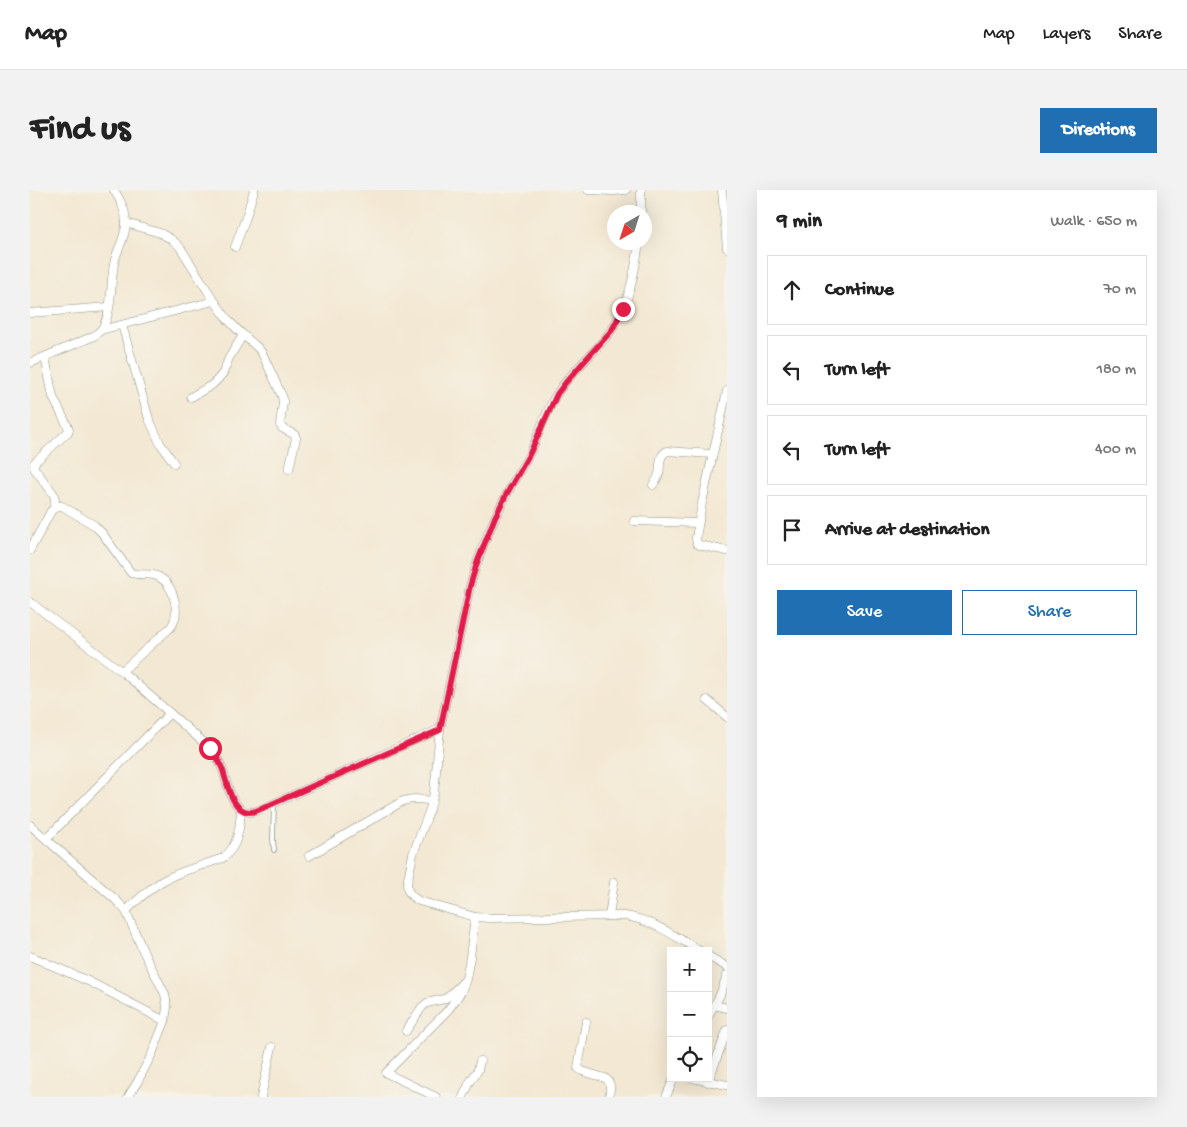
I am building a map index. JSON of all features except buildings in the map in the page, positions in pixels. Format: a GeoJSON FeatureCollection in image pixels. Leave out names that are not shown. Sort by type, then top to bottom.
{"type":"FeatureCollection","features":[{"type":"Feature","properties":{"kind":"street"},"geometry":{"type":"LineString","coordinates":[[30,363],[94,336],[104,326],[109,307],[114,267],[126,223],[123,206],[114,190]]}},
{"type":"Feature","properties":{"kind":"street"},"geometry":{"type":"LineString","coordinates":[[235,247],[254,190]]}},
{"type":"Feature","properties":{"kind":"street"},"geometry":{"type":"LineString","coordinates":[[588,190],[626,190]]}},
{"type":"Feature","properties":{"kind":"street"},"geometry":{"type":"LineString","coordinates":[[641,190],[641,205]]}},
{"type":"Feature","properties":{"kind":"street"},"geometry":{"type":"LineString","coordinates":[[722,190],[727,248]]}},
{"type":"Feature","properties":{"kind":"street"},"geometry":{"type":"LineString","coordinates":[[126,223],[160,233],[180,247],[228,320],[258,347],[262,353],[282,396],[280,425],[296,438],[289,468]]}},
{"type":"Feature","properties":{"kind":"street"},"geometry":{"type":"LineString","coordinates":[[638,250],[632,282],[616,323],[608,335],[557,394],[530,453],[506,495],[485,541],[470,586],[440,730],[434,793],[413,854],[407,884],[408,891],[419,901],[474,917],[625,916],[649,922],[693,947]]}},
{"type":"Feature","properties":{"kind":"street"},"geometry":{"type":"LineString","coordinates":[[101,330],[214,301]]}},
{"type":"Feature","properties":{"kind":"street"},"geometry":{"type":"LineString","coordinates":[[30,313],[109,307]]}},
{"type":"Feature","properties":{"kind":"street"},"geometry":{"type":"LineString","coordinates":[[122,325],[149,419],[160,442],[174,464]]}},
{"type":"Feature","properties":{"kind":"street"},"geometry":{"type":"LineString","coordinates":[[192,397],[212,385],[223,373],[228,358],[243,335]]}},
{"type":"Feature","properties":{"kind":"street"},"geometry":{"type":"LineString","coordinates":[[30,550],[54,508],[54,496],[34,468],[34,463],[69,429],[53,397],[45,357]]}},
{"type":"Feature","properties":{"kind":"street"},"geometry":{"type":"LineString","coordinates":[[727,391],[712,454],[696,538],[697,544],[727,551]]}},
{"type":"Feature","properties":{"kind":"street"},"geometry":{"type":"LineString","coordinates":[[653,484],[658,477],[661,458],[664,452],[712,454]]}},
{"type":"Feature","properties":{"kind":"street"},"geometry":{"type":"LineString","coordinates":[[54,508],[62,506],[94,525],[102,533],[128,571],[134,574],[149,574],[159,577],[167,584],[173,596],[176,605],[175,623],[122,671]]}},
{"type":"Feature","properties":{"kind":"street"},"geometry":{"type":"LineString","coordinates":[[634,521],[698,523]]}},
{"type":"Feature","properties":{"kind":"street"},"geometry":{"type":"LineString","coordinates":[[30,602],[122,671],[210,748],[222,766],[230,795],[241,810],[248,812],[256,811],[440,730]]}},
{"type":"Feature","properties":{"kind":"street"},"geometry":{"type":"LineString","coordinates":[[707,700],[727,717]]}},
{"type":"Feature","properties":{"kind":"street"},"geometry":{"type":"LineString","coordinates":[[46,839],[170,713]]}},
{"type":"Feature","properties":{"kind":"street"},"geometry":{"type":"LineString","coordinates":[[309,856],[403,801],[418,798],[432,801]]}},
{"type":"Feature","properties":{"kind":"street"},"geometry":{"type":"LineString","coordinates":[[126,911],[142,896],[167,879],[223,858],[228,854],[238,836],[241,810]]}},
{"type":"Feature","properties":{"kind":"street"},"geometry":{"type":"LineString","coordinates":[[30,825],[116,900],[126,911],[143,951],[165,994],[168,1007],[165,1020],[152,1054],[128,1097]]}},
{"type":"Feature","properties":{"kind":"street"},"geometry":{"type":"LineString","coordinates":[[609,916],[614,882]]}},
{"type":"Feature","properties":{"kind":"street"},"geometry":{"type":"LineString","coordinates":[[436,1097],[386,1073],[456,1001],[465,980],[470,957],[474,917]]}},
{"type":"Feature","properties":{"kind":"street"},"geometry":{"type":"LineString","coordinates":[[30,956],[88,981],[165,1020]]}},
{"type":"Feature","properties":{"kind":"street"},"geometry":{"type":"LineString","coordinates":[[712,958],[727,967]]}},
{"type":"Feature","properties":{"kind":"street"},"geometry":{"type":"LineString","coordinates":[[712,1009],[720,995],[727,975]]}},
{"type":"Feature","properties":{"kind":"street"},"geometry":{"type":"LineString","coordinates":[[406,1031],[422,1007],[448,997],[465,980]]}},
{"type":"Feature","properties":{"kind":"street"},"geometry":{"type":"LineString","coordinates":[[714,1005],[727,1008]]}},
{"type":"Feature","properties":{"kind":"street"},"geometry":{"type":"LineString","coordinates":[[586,1022],[578,1068],[608,1080],[610,1087],[609,1097]]}},
{"type":"Feature","properties":{"kind":"street"},"geometry":{"type":"LineString","coordinates":[[712,1071],[727,1030]]}},
{"type":"Feature","properties":{"kind":"street"},"geometry":{"type":"LineString","coordinates":[[261,1097],[272,1047]]}},
{"type":"Feature","properties":{"kind":"street"},"geometry":{"type":"LineString","coordinates":[[463,1097],[478,1070],[480,1061]]}},
{"type":"Feature","properties":{"kind":"street"},"geometry":{"type":"LineString","coordinates":[[666,1097],[672,1082]]}},
{"type":"Feature","properties":{"kind":"street"},"geometry":{"type":"LineString","coordinates":[[708,1082],[727,1086]]}},
{"type":"Feature","properties":{"kind":"lane"},"geometry":{"type":"LineString","coordinates":[[274,803],[274,850]]}},
{"type":"Feature","properties":{"kind":"route"},"geometry":{"type":"LineString","coordinates":[[210,748],[222,766],[230,795],[235,804],[241,810],[248,812],[256,811],[440,730],[470,586],[495,517],[530,453],[557,394],[612,330],[623,309]]}}]}
